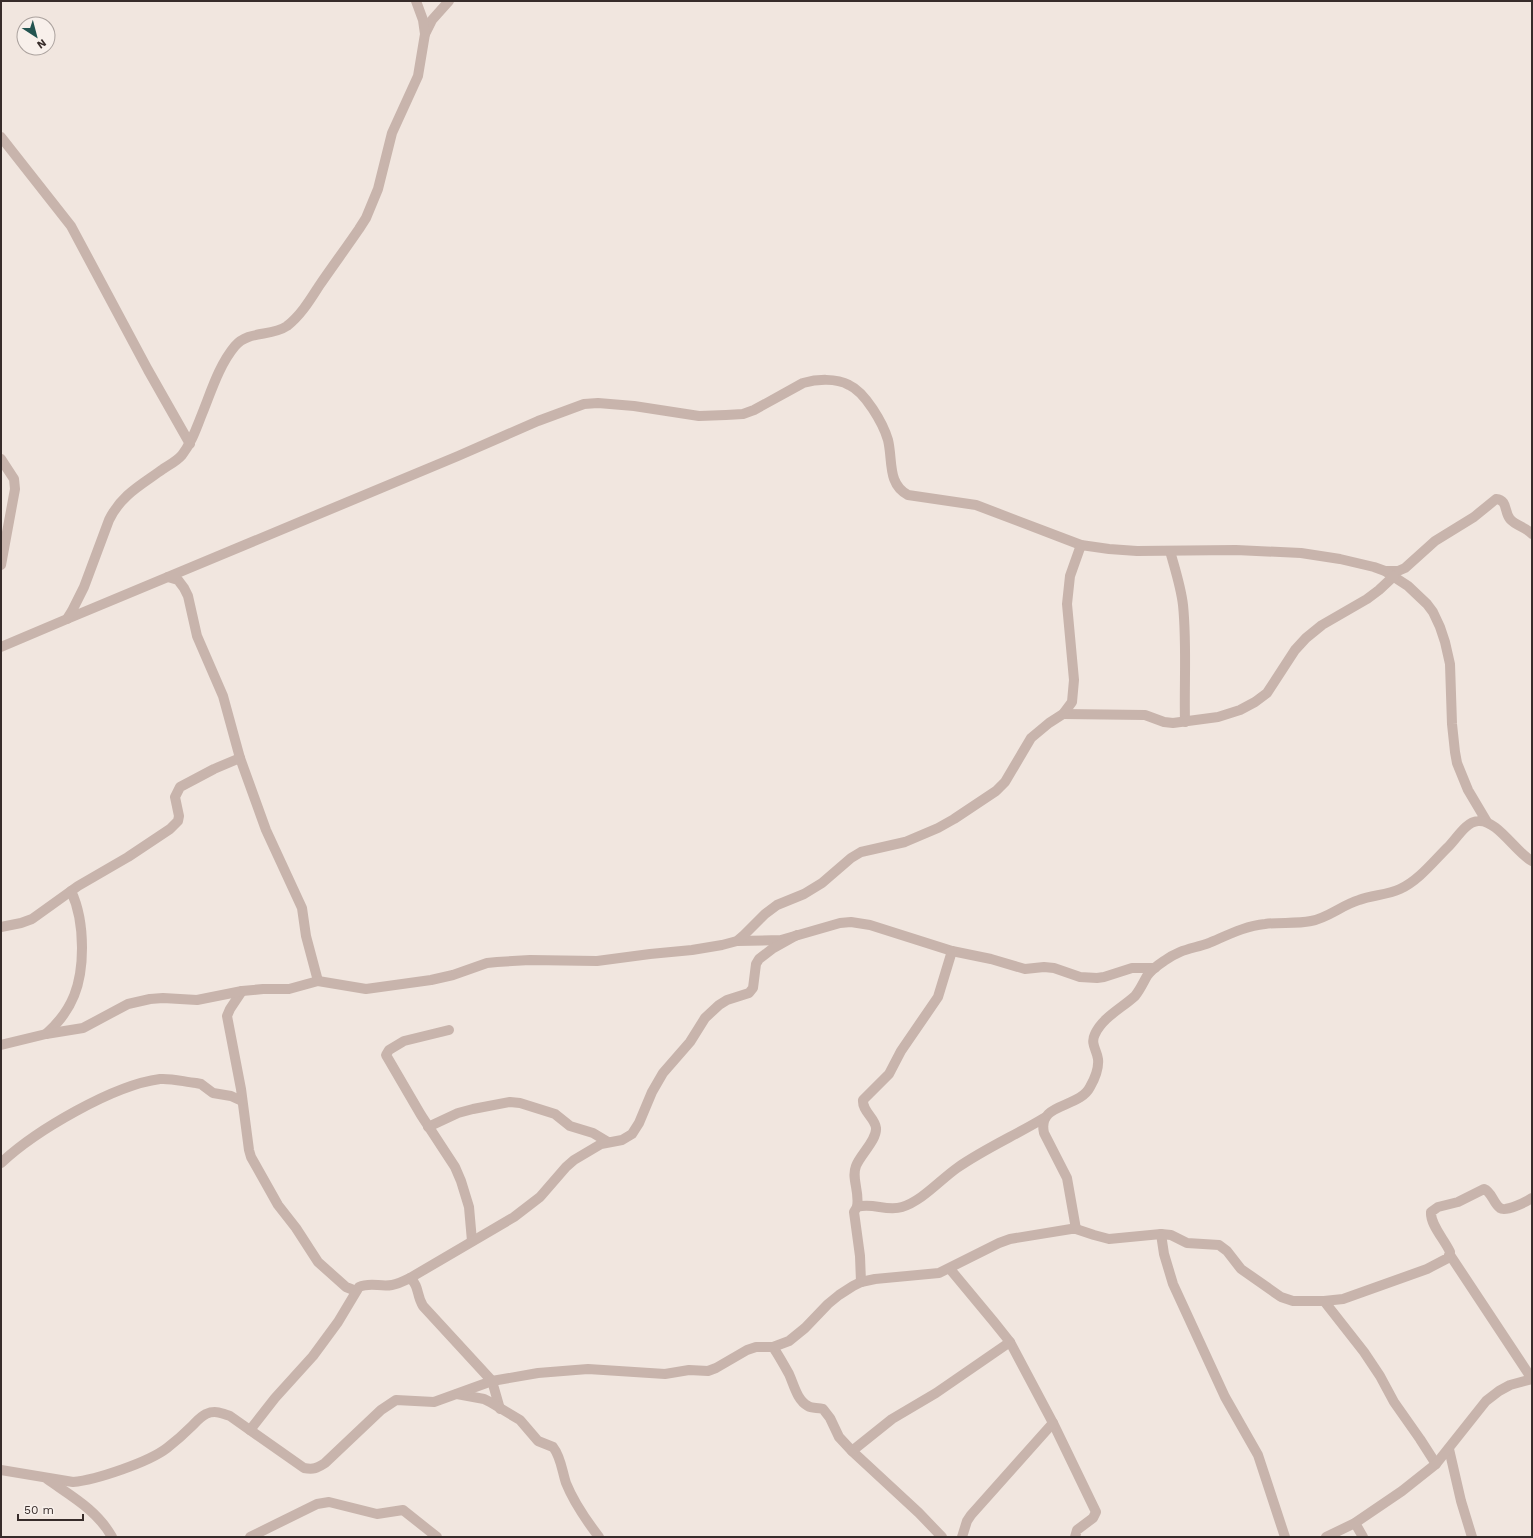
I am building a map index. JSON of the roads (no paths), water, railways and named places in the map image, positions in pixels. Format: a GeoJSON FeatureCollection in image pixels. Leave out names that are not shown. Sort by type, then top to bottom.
{"type":"FeatureCollection","features":[{"type":"Feature","properties":{"kind":"street"},"geometry":{"type":"LineString","coordinates":[[416,1],[423,20],[425,34]]}},
{"type":"Feature","properties":{"kind":"street"},"geometry":{"type":"LineString","coordinates":[[67,619],[77,603],[115,508],[124,497],[134,489],[181,456],[190,444],[216,378],[235,346],[248,337],[274,332],[286,327],[294,320],[304,308],[366,218],[378,189],[392,132],[418,76],[425,34],[432,20],[448,1]]}},
{"type":"Feature","properties":{"kind":"street"},"geometry":{"type":"LineString","coordinates":[[1,136],[71,226],[148,370],[190,444]]}},
{"type":"Feature","properties":{"kind":"street"},"geometry":{"type":"LineString","coordinates":[[1,647],[458,456],[538,421],[590,402],[627,405],[699,416],[742,414],[754,410],[803,382],[832,380],[849,385],[861,394],[873,410],[888,440],[892,474],[896,486],[901,492],[908,495],[918,498],[976,505],[1081,545],[1109,549],[1170,551],[1236,550],[1301,553],[1374,566],[1389,573],[1408,586],[1427,604],[1433,612],[1440,627],[1450,664],[1452,724],[1457,764],[1468,790],[1487,822],[1504,835],[1525,858],[1532,861]]}},
{"type":"Feature","properties":{"kind":"street"},"geometry":{"type":"LineString","coordinates":[[1,459],[14,479],[15,489],[1,565]]}},
{"type":"Feature","properties":{"kind":"street"},"geometry":{"type":"LineString","coordinates":[[1063,714],[1145,716],[1164,722],[1173,723],[1218,717],[1240,710],[1255,702],[1267,693],[1295,650],[1306,638],[1322,626],[1367,599],[1379,590],[1389,573],[1405,568],[1435,541],[1474,517],[1496,499],[1500,499],[1503,502],[1510,519],[1526,528],[1532,534]]}},
{"type":"Feature","properties":{"kind":"street"},"geometry":{"type":"LineString","coordinates":[[737,941],[765,914],[777,905],[804,894],[822,883],[851,858],[861,852],[889,847],[920,836],[954,819],[996,791],[1005,782],[1030,738],[1063,714],[1072,702],[1074,696],[1073,665],[1067,604],[1070,576],[1081,545]]}},
{"type":"Feature","properties":{"kind":"street"},"geometry":{"type":"LineString","coordinates":[[1170,551],[1181,595],[1184,620],[1186,649],[1184,674],[1185,722]]}},
{"type":"Feature","properties":{"kind":"street"},"geometry":{"type":"LineString","coordinates":[[168,576],[178,580],[188,596],[197,636],[223,696],[240,758],[266,830],[302,908],[306,936],[318,981]]}},
{"type":"Feature","properties":{"kind":"street"},"geometry":{"type":"LineString","coordinates":[[1,927],[32,919],[71,891],[128,857],[175,825],[179,816],[175,797],[180,787],[214,768],[240,758]]}},
{"type":"Feature","properties":{"kind":"street"},"geometry":{"type":"LineString","coordinates":[[857,1206],[891,1209],[902,1207],[915,1201],[958,1167],[1044,1118],[1050,1113],[1083,1097],[1091,1086],[1098,1067],[1098,1059],[1093,1046],[1094,1034],[1112,1014],[1134,997],[1148,975],[1155,968],[1180,951],[1208,943],[1249,926],[1314,920],[1358,900],[1399,890],[1407,886],[1425,870],[1467,825],[1478,820],[1487,822]]}},
{"type":"Feature","properties":{"kind":"street"},"geometry":{"type":"LineString","coordinates":[[46,1034],[58,1022],[67,1009],[75,995],[81,973],[82,924],[71,891]]}},
{"type":"Feature","properties":{"kind":"street"},"geometry":{"type":"LineString","coordinates":[[1,1045],[46,1034],[83,1028],[92,1025],[117,1009],[137,1001],[163,998],[197,1000],[242,991],[289,989],[318,981],[366,988],[431,980],[497,962],[530,960],[598,961],[692,950],[737,941],[781,940],[840,923],[851,922],[870,925],[952,951],[991,959],[1025,969],[1044,967],[1054,968],[1080,977],[1089,978],[1104,977],[1132,968],[1155,968]]}},
{"type":"Feature","properties":{"kind":"street"},"geometry":{"type":"LineString","coordinates":[[250,1430],[275,1398],[313,1356],[338,1322],[359,1287],[364,1285],[390,1286],[401,1283],[410,1278],[508,1220],[540,1197],[574,1160],[601,1144],[622,1140],[632,1134],[639,1124],[652,1092],[662,1073],[690,1042],[705,1018],[727,1000],[749,993],[753,988],[756,964],[759,959],[772,949],[797,935]]}},
{"type":"Feature","properties":{"kind":"street"},"geometry":{"type":"LineString","coordinates":[[861,1282],[860,1256],[854,1212],[857,1206],[858,1193],[854,1173],[856,1165],[875,1136],[876,1130],[875,1125],[863,1105],[863,1100],[889,1074],[901,1051],[938,997],[952,951]]}},
{"type":"Feature","properties":{"kind":"street"},"geometry":{"type":"LineString","coordinates":[[242,991],[230,1008],[227,1016],[249,1150],[278,1205],[296,1228],[318,1262],[341,1284],[356,1291]]}},
{"type":"Feature","properties":{"kind":"street"},"geometry":{"type":"LineString","coordinates":[[449,1030],[404,1041],[389,1050],[386,1055],[447,1155],[461,1181],[469,1207],[472,1241]]}},
{"type":"Feature","properties":{"kind":"street"},"geometry":{"type":"LineString","coordinates":[[1,1163],[8,1156],[49,1128],[93,1102],[122,1089],[154,1080],[164,1079],[201,1084],[213,1093],[230,1096],[242,1101]]}},
{"type":"Feature","properties":{"kind":"street"},"geometry":{"type":"LineString","coordinates":[[428,1126],[465,1111],[510,1102],[520,1103],[555,1114],[570,1126],[593,1133],[608,1142]]}},
{"type":"Feature","properties":{"kind":"street"},"geometry":{"type":"LineString","coordinates":[[1044,1118],[1042,1126],[1044,1133],[1067,1178],[1076,1229]]}},
{"type":"Feature","properties":{"kind":"street"},"geometry":{"type":"LineString","coordinates":[[1326,1537],[1355,1523],[1402,1491],[1436,1464],[1486,1401],[1499,1391],[1532,1379],[1450,1255],[1448,1247],[1434,1224],[1431,1212],[1438,1207],[1458,1202],[1484,1189],[1488,1192],[1498,1207],[1502,1209],[1508,1209],[1519,1205],[1532,1198]]}},
{"type":"Feature","properties":{"kind":"street"},"geometry":{"type":"LineString","coordinates":[[1,1470],[73,1482],[84,1481],[136,1464],[166,1448],[199,1418],[207,1414],[219,1412],[230,1416],[304,1468],[312,1470],[317,1469],[389,1403],[400,1399],[429,1402],[492,1381],[538,1373],[588,1369],[665,1374],[689,1370],[708,1371],[747,1350],[756,1347],[773,1346],[789,1341],[801,1332],[828,1304],[839,1295],[861,1282],[875,1279],[930,1275],[950,1269],[999,1243],[1010,1239],[1076,1229],[1109,1239],[1161,1234],[1171,1235],[1188,1243],[1219,1245],[1227,1251],[1241,1269],[1286,1300],[1307,1302],[1343,1299],[1363,1293],[1427,1269],[1444,1261],[1450,1255]]}},
{"type":"Feature","properties":{"kind":"street"},"geometry":{"type":"LineString","coordinates":[[1161,1234],[1164,1254],[1173,1284],[1225,1397],[1258,1455],[1285,1537]]}},
{"type":"Feature","properties":{"kind":"street"},"geometry":{"type":"LineString","coordinates":[[950,1269],[1010,1342],[1053,1423],[1096,1512],[1093,1518],[1077,1530],[1075,1537]]}},
{"type":"Feature","properties":{"kind":"street"},"geometry":{"type":"LineString","coordinates":[[410,1278],[417,1286],[423,1306],[492,1381],[500,1409]]}},
{"type":"Feature","properties":{"kind":"street"},"geometry":{"type":"LineString","coordinates":[[1324,1301],[1364,1352],[1380,1376],[1394,1402],[1436,1464]]}},
{"type":"Feature","properties":{"kind":"street"},"geometry":{"type":"LineString","coordinates":[[852,1451],[892,1419],[949,1385],[1010,1342]]}},
{"type":"Feature","properties":{"kind":"street"},"geometry":{"type":"LineString","coordinates":[[773,1346],[802,1401],[811,1408],[823,1409],[830,1418],[839,1437],[852,1451],[942,1537]]}},
{"type":"Feature","properties":{"kind":"street"},"geometry":{"type":"LineString","coordinates":[[456,1393],[484,1399],[520,1420],[538,1441],[550,1445],[555,1449],[578,1508],[599,1537]]}},
{"type":"Feature","properties":{"kind":"street"},"geometry":{"type":"LineString","coordinates":[[962,1537],[967,1521],[971,1515],[1053,1423]]}},
{"type":"Feature","properties":{"kind":"street"},"geometry":{"type":"LineString","coordinates":[[1449,1449],[1461,1501],[1472,1537]]}},
{"type":"Feature","properties":{"kind":"street"},"geometry":{"type":"LineString","coordinates":[[45,1478],[90,1509],[99,1518],[112,1537]]}},
{"type":"Feature","properties":{"kind":"street"},"geometry":{"type":"LineString","coordinates":[[250,1537],[317,1504],[329,1502],[376,1514],[403,1510],[437,1537]]}},
{"type":"Feature","properties":{"kind":"street"},"geometry":{"type":"LineString","coordinates":[[1355,1523],[1363,1537]]}}]}
